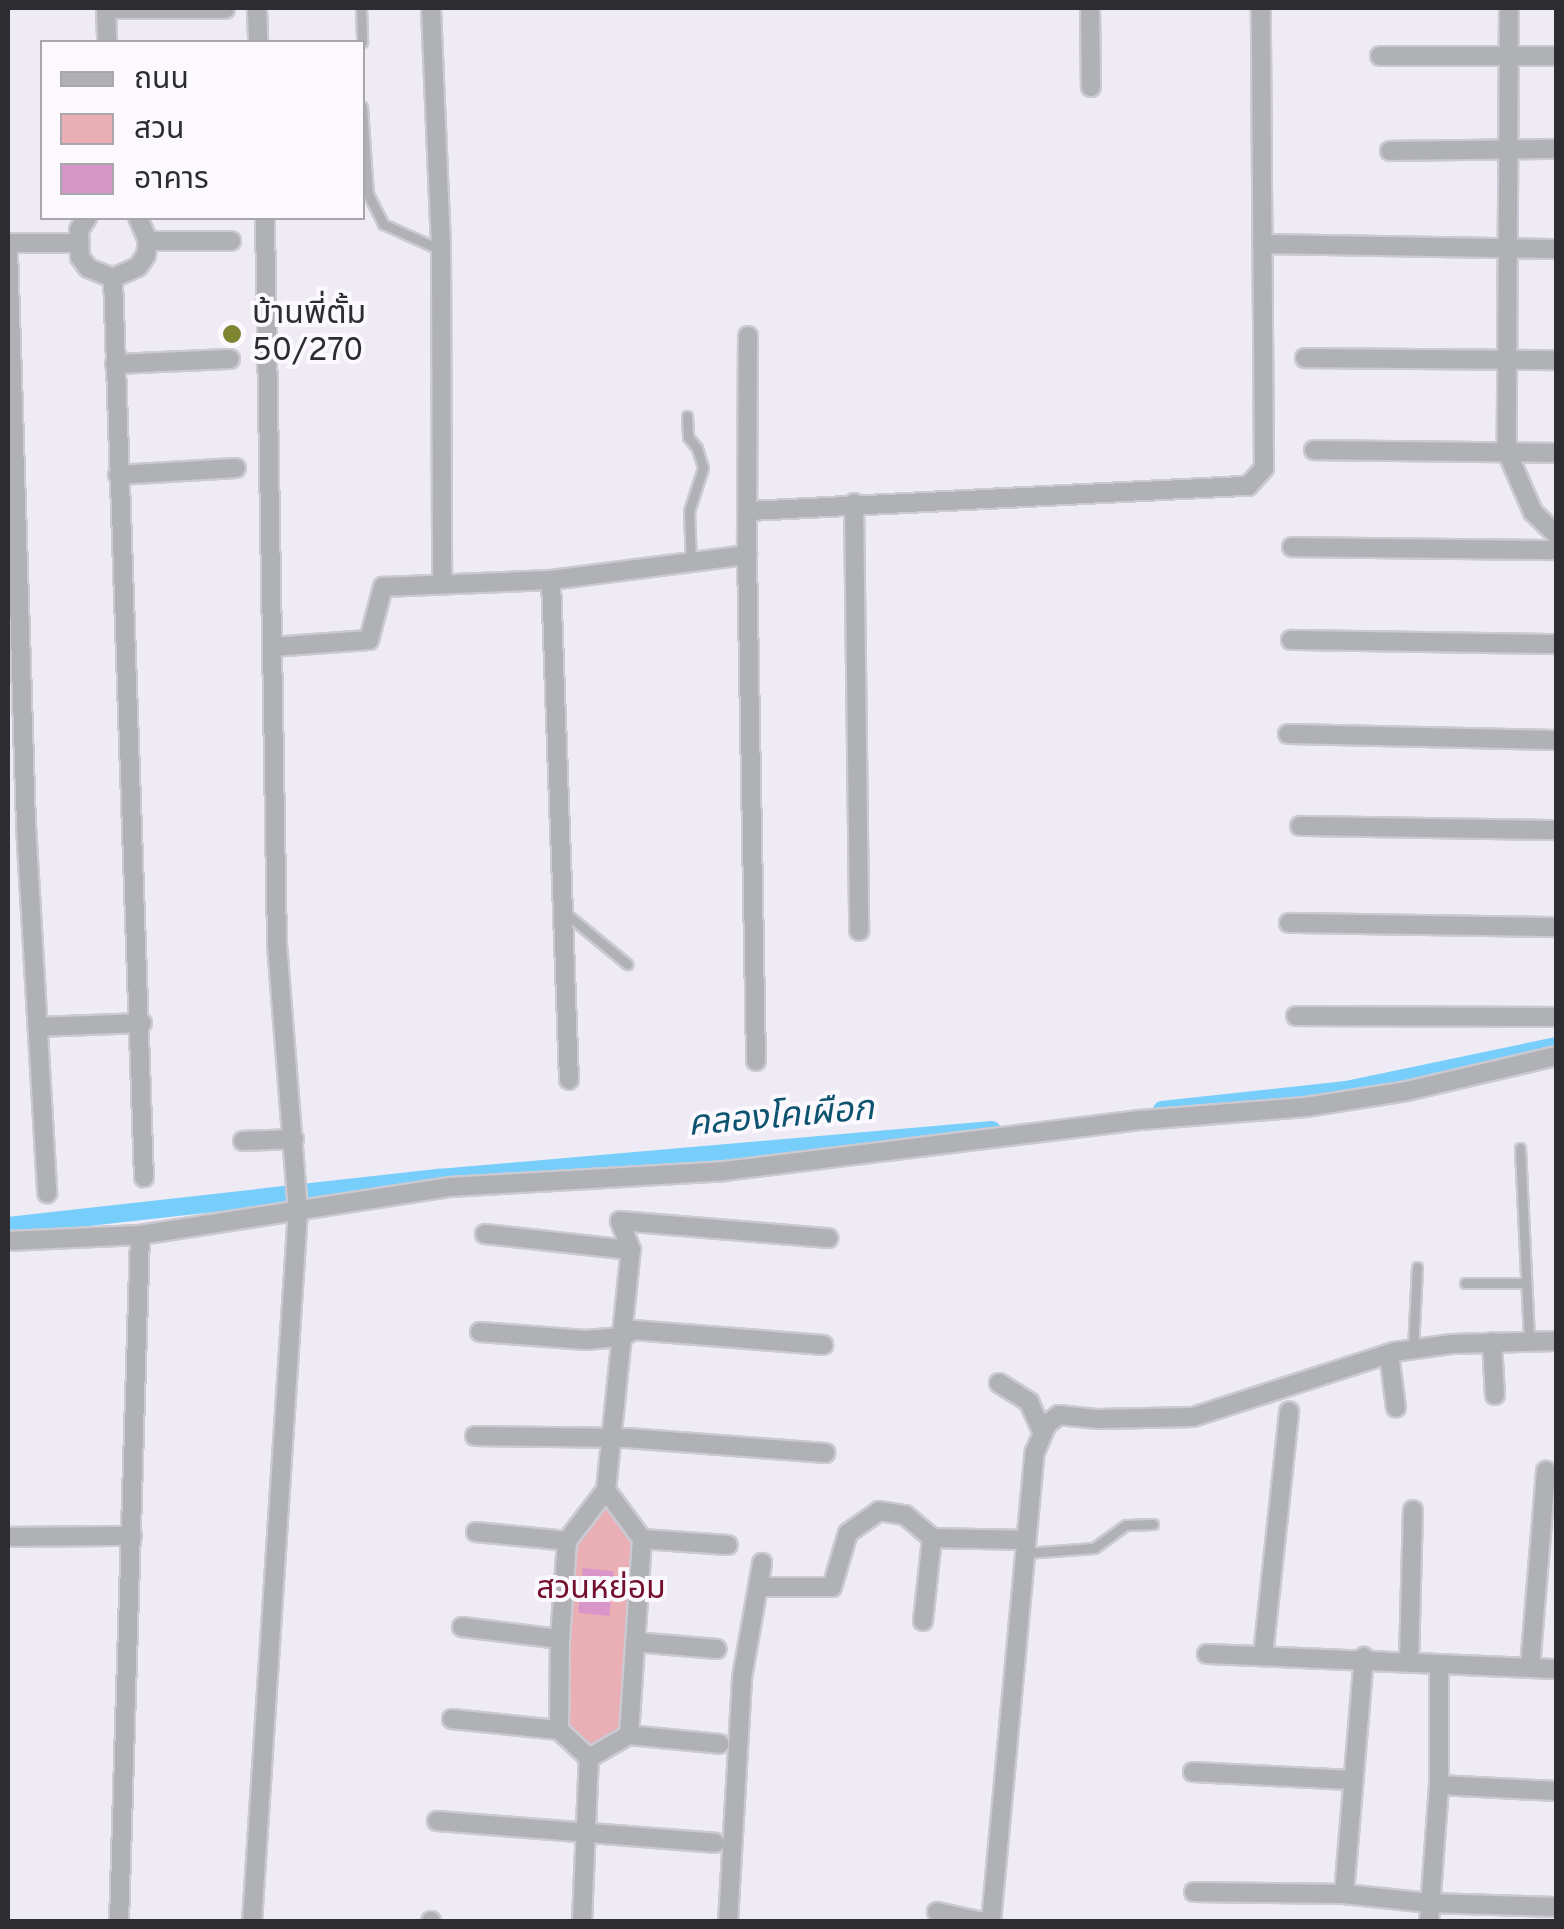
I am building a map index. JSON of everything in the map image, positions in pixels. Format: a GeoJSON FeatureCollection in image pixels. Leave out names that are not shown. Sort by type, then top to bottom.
{"type":"FeatureCollection","features":[{"type":"Feature","properties":{"kind":"street"},"geometry":{"type":"LineString","coordinates":[[107,40],[106,8],[225,9]]}},
{"type":"Feature","properties":{"kind":"street"},"geometry":{"type":"LineString","coordinates":[[258,8],[258,40]]}},
{"type":"Feature","properties":{"kind":"street"},"geometry":{"type":"LineString","coordinates":[[431,8],[441,250],[442,583]]}},
{"type":"Feature","properties":{"kind":"street"},"geometry":{"type":"LineString","coordinates":[[1090,8],[1091,87]]}},
{"type":"Feature","properties":{"kind":"street"},"geometry":{"type":"LineString","coordinates":[[748,512],[854,503],[1248,486],[1264,468],[1260,8]]}},
{"type":"Feature","properties":{"kind":"street"},"geometry":{"type":"LineString","coordinates":[[1508,8],[1508,452],[1533,512],[1556,534]]}},
{"type":"Feature","properties":{"kind":"street"},"geometry":{"type":"LineString","coordinates":[[1380,56],[1556,56]]}},
{"type":"Feature","properties":{"kind":"street"},"geometry":{"type":"LineString","coordinates":[[1390,151],[1556,150]]}},
{"type":"Feature","properties":{"kind":"street"},"geometry":{"type":"LineString","coordinates":[[86,220],[77,244],[88,268],[113,278],[138,267],[148,241],[139,220]]}},
{"type":"Feature","properties":{"kind":"street"},"geometry":{"type":"LineString","coordinates":[[252,1922],[297,1208],[277,944],[265,220]]}},
{"type":"Feature","properties":{"kind":"street"},"geometry":{"type":"LineString","coordinates":[[148,241],[230,241]]}},
{"type":"Feature","properties":{"kind":"street"},"geometry":{"type":"LineString","coordinates":[[47,1192],[26,825],[8,246],[77,244]]}},
{"type":"Feature","properties":{"kind":"street"},"geometry":{"type":"LineString","coordinates":[[1262,244],[1556,249]]}},
{"type":"Feature","properties":{"kind":"street"},"geometry":{"type":"LineString","coordinates":[[113,278],[142,1023],[144,1177]]}},
{"type":"Feature","properties":{"kind":"street"},"geometry":{"type":"LineString","coordinates":[[748,336],[746,555],[756,1061]]}},
{"type":"Feature","properties":{"kind":"street"},"geometry":{"type":"LineString","coordinates":[[1305,358],[1556,360]]}},
{"type":"Feature","properties":{"kind":"street"},"geometry":{"type":"LineString","coordinates":[[115,364],[230,359]]}},
{"type":"Feature","properties":{"kind":"street"},"geometry":{"type":"LineString","coordinates":[[1314,450],[1556,453]]}},
{"type":"Feature","properties":{"kind":"street"},"geometry":{"type":"LineString","coordinates":[[118,474],[236,468]]}},
{"type":"Feature","properties":{"kind":"street"},"geometry":{"type":"LineString","coordinates":[[854,503],[859,931]]}},
{"type":"Feature","properties":{"kind":"street"},"geometry":{"type":"LineString","coordinates":[[1292,547],[1556,550]]}},
{"type":"Feature","properties":{"kind":"street"},"geometry":{"type":"LineString","coordinates":[[272,647],[369,640],[383,587],[551,580],[746,555]]}},
{"type":"Feature","properties":{"kind":"street"},"geometry":{"type":"LineString","coordinates":[[551,580],[570,1080]]}},
{"type":"Feature","properties":{"kind":"street"},"geometry":{"type":"LineString","coordinates":[[1291,640],[1556,644]]}},
{"type":"Feature","properties":{"kind":"street"},"geometry":{"type":"LineString","coordinates":[[1288,734],[1556,740]]}},
{"type":"Feature","properties":{"kind":"street"},"geometry":{"type":"LineString","coordinates":[[1300,826],[1556,830]]}},
{"type":"Feature","properties":{"kind":"street"},"geometry":{"type":"LineString","coordinates":[[1288,924],[1556,927]]}},
{"type":"Feature","properties":{"kind":"street"},"geometry":{"type":"LineString","coordinates":[[1296,1016],[1556,1018]]}},
{"type":"Feature","properties":{"kind":"street"},"geometry":{"type":"LineString","coordinates":[[38,1027],[142,1023]]}},
{"type":"Feature","properties":{"kind":"street"},"geometry":{"type":"LineString","coordinates":[[8,1241],[140,1235],[372,1196],[476,1185],[724,1172],[1141,1120],[1306,1107],[1408,1091],[1556,1056]]}},
{"type":"Feature","properties":{"kind":"street"},"geometry":{"type":"LineString","coordinates":[[243,1141],[294,1138]]}},
{"type":"Feature","properties":{"kind":"street"},"geometry":{"type":"LineString","coordinates":[[559,1730],[566,1542],[606,1490],[630,1250],[620,1220],[828,1238]]}},
{"type":"Feature","properties":{"kind":"street"},"geometry":{"type":"LineString","coordinates":[[485,1234],[630,1250]]}},
{"type":"Feature","properties":{"kind":"street"},"geometry":{"type":"LineString","coordinates":[[119,1922],[140,1235]]}},
{"type":"Feature","properties":{"kind":"street"},"geometry":{"type":"LineString","coordinates":[[480,1332],[586,1340],[622,1337],[633,1330],[823,1345]]}},
{"type":"Feature","properties":{"kind":"street"},"geometry":{"type":"LineString","coordinates":[[936,1912],[987,1922],[1035,1452],[1042,1430],[1059,1415],[1098,1419],[1193,1417],[1389,1354],[1492,1342],[1556,1341]]}},
{"type":"Feature","properties":{"kind":"street"},"geometry":{"type":"LineString","coordinates":[[1492,1342],[1495,1394]]}},
{"type":"Feature","properties":{"kind":"street"},"geometry":{"type":"LineString","coordinates":[[1389,1354],[1396,1408]]}},
{"type":"Feature","properties":{"kind":"street"},"geometry":{"type":"LineString","coordinates":[[999,1383],[1028,1402],[1042,1430]]}},
{"type":"Feature","properties":{"kind":"street"},"geometry":{"type":"LineString","coordinates":[[1262,1656],[1289,1411]]}},
{"type":"Feature","properties":{"kind":"street"},"geometry":{"type":"LineString","coordinates":[[475,1436],[627,1438],[825,1453]]}},
{"type":"Feature","properties":{"kind":"street"},"geometry":{"type":"LineString","coordinates":[[1530,1667],[1546,1471]]}},
{"type":"Feature","properties":{"kind":"street"},"geometry":{"type":"LineString","coordinates":[[606,1490],[642,1539],[629,1735]]}},
{"type":"Feature","properties":{"kind":"street"},"geometry":{"type":"LineString","coordinates":[[1409,1661],[1412,1510]]}},
{"type":"Feature","properties":{"kind":"street"},"geometry":{"type":"LineString","coordinates":[[758,1587],[832,1587],[848,1533],[880,1511],[905,1515],[932,1538],[1026,1546]]}},
{"type":"Feature","properties":{"kind":"street"},"geometry":{"type":"LineString","coordinates":[[476,1532],[566,1542]]}},
{"type":"Feature","properties":{"kind":"street"},"geometry":{"type":"LineString","coordinates":[[8,1537],[132,1536]]}},
{"type":"Feature","properties":{"kind":"street"},"geometry":{"type":"LineString","coordinates":[[923,1621],[932,1538]]}},
{"type":"Feature","properties":{"kind":"street"},"geometry":{"type":"LineString","coordinates":[[642,1539],[728,1544]]}},
{"type":"Feature","properties":{"kind":"street"},"geometry":{"type":"LineString","coordinates":[[728,1922],[742,1678],[762,1563]]}},
{"type":"Feature","properties":{"kind":"street"},"geometry":{"type":"LineString","coordinates":[[462,1627],[560,1638]]}},
{"type":"Feature","properties":{"kind":"street"},"geometry":{"type":"LineString","coordinates":[[636,1642],[717,1649]]}},
{"type":"Feature","properties":{"kind":"street"},"geometry":{"type":"LineString","coordinates":[[1207,1654],[1364,1657],[1556,1668]]}},
{"type":"Feature","properties":{"kind":"street"},"geometry":{"type":"LineString","coordinates":[[1344,1894],[1364,1657]]}},
{"type":"Feature","properties":{"kind":"street"},"geometry":{"type":"LineString","coordinates":[[1430,1912],[1439,1786],[1439,1664]]}},
{"type":"Feature","properties":{"kind":"street"},"geometry":{"type":"LineString","coordinates":[[452,1719],[559,1730],[590,1758]]}},
{"type":"Feature","properties":{"kind":"street"},"geometry":{"type":"LineString","coordinates":[[590,1758],[629,1735],[720,1744]]}},
{"type":"Feature","properties":{"kind":"street"},"geometry":{"type":"LineString","coordinates":[[582,1922],[590,1758]]}},
{"type":"Feature","properties":{"kind":"street"},"geometry":{"type":"LineString","coordinates":[[1193,1772],[1351,1780]]}},
{"type":"Feature","properties":{"kind":"street"},"geometry":{"type":"LineString","coordinates":[[1439,1786],[1556,1791]]}},
{"type":"Feature","properties":{"kind":"street"},"geometry":{"type":"LineString","coordinates":[[438,1821],[715,1843]]}},
{"type":"Feature","properties":{"kind":"street"},"geometry":{"type":"LineString","coordinates":[[1194,1892],[1344,1894],[1430,1912],[1556,1906]]}},
{"type":"Feature","properties":{"kind":"lane"},"geometry":{"type":"LineString","coordinates":[[361,8],[362,40]]}},
{"type":"Feature","properties":{"kind":"lane"},"geometry":{"type":"LineString","coordinates":[[365,150],[368,194],[383,224],[441,250]]}},
{"type":"Feature","properties":{"kind":"lane"},"geometry":{"type":"LineString","coordinates":[[687,416],[688,437],[697,448],[703,468],[689,511],[690,562]]}},
{"type":"Feature","properties":{"kind":"lane"},"geometry":{"type":"LineString","coordinates":[[564,912],[626,964]]}},
{"type":"Feature","properties":{"kind":"lane"},"geometry":{"type":"LineString","coordinates":[[1520,1148],[1529,1340]]}},
{"type":"Feature","properties":{"kind":"lane"},"geometry":{"type":"LineString","coordinates":[[1413,1350],[1417,1267]]}},
{"type":"Feature","properties":{"kind":"lane"},"geometry":{"type":"LineString","coordinates":[[1465,1284],[1526,1283]]}},
{"type":"Feature","properties":{"kind":"lane"},"geometry":{"type":"LineString","coordinates":[[1026,1546],[1094,1548],[1126,1525],[1153,1524]]}},
{"type":"Feature","properties":{"kind":"green space","name":"สวนหย่อม"},"geometry":{"type":"Polygon","coordinates":[[[606,1490],[642,1539],[629,1735],[589,1758],[559,1730],[567,1541],[606,1490]]]}},
{"type":"Feature","properties":{"kind":"building"},"geometry":{"type":"Polygon","coordinates":[[[583,1568],[614,1571],[609,1616],[578,1613],[583,1568]]]}},
{"type":"Feature","properties":{"kind":"waterway","name":"คลองโคเผือก"},"geometry":{"type":"LineString","coordinates":[[1162,1110],[1346,1090],[1556,1046]]}},
{"type":"Feature","properties":{"kind":"waterway","name":"คลองโคเผือก"},"geometry":{"type":"LineString","coordinates":[[8,1226],[439,1178],[992,1130]]}},
{"type":"Feature","properties":{"kind":"place","name":"บ้านพี่ตั้ม 50/270"},"geometry":{"type":"Point","coordinates":[232,334]}}]}
